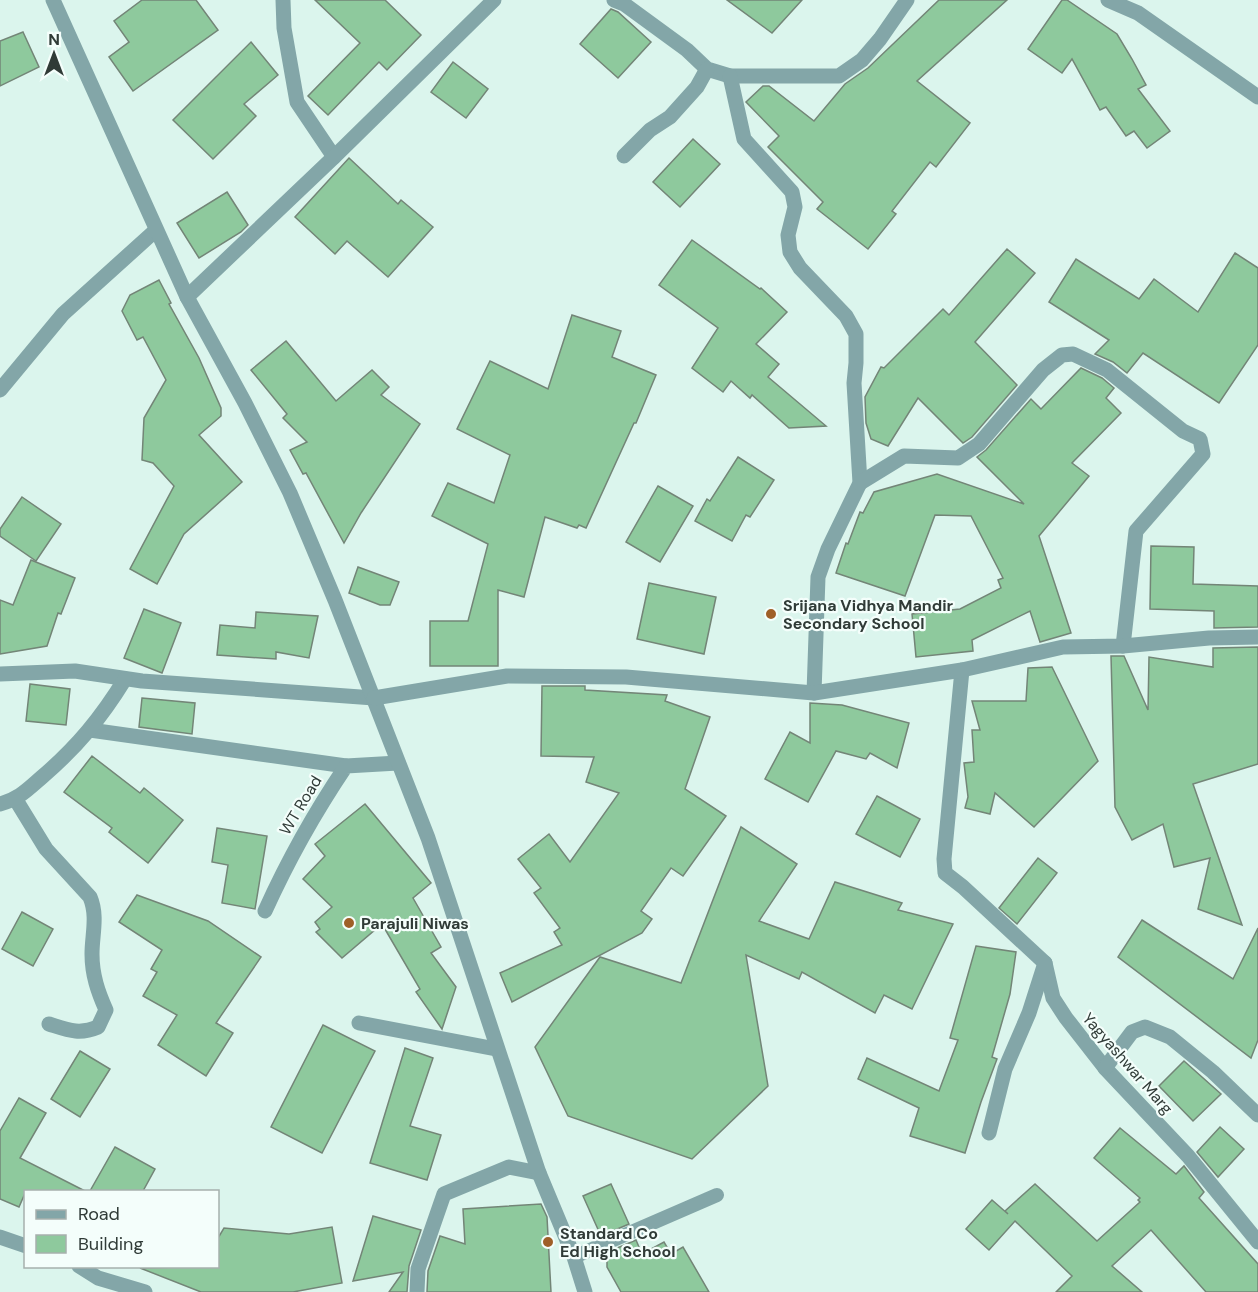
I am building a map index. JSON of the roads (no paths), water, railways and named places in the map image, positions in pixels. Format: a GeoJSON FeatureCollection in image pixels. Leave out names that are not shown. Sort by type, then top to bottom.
{"type":"FeatureCollection","features":[{"type":"Feature","properties":{"kind":"street"},"geometry":{"type":"LineString","coordinates":[[53,0],[187,297],[245,403],[290,493],[335,600],[428,838],[496,1049],[539,1173],[574,1257],[585,1292]]}},
{"type":"Feature","properties":{"kind":"street"},"geometry":{"type":"LineString","coordinates":[[283,0],[284,28],[297,102],[334,157]]}},
{"type":"Feature","properties":{"kind":"street"},"geometry":{"type":"LineString","coordinates":[[187,297],[494,0]]}},
{"type":"Feature","properties":{"kind":"street"},"geometry":{"type":"LineString","coordinates":[[614,0],[624,4],[687,50],[707,69],[730,76],[839,76],[862,60],[880,39],[907,0]]}},
{"type":"Feature","properties":{"kind":"street"},"geometry":{"type":"LineString","coordinates":[[1108,0],[1138,13],[1258,97]]}},
{"type":"Feature","properties":{"kind":"street"},"geometry":{"type":"LineString","coordinates":[[624,156],[650,130],[670,117],[697,87],[707,69]]}},
{"type":"Feature","properties":{"kind":"street"},"geometry":{"type":"LineString","coordinates":[[730,76],[744,139],[792,192],[795,207],[788,235],[790,252],[800,268],[846,316],[856,334],[854,383],[860,483],[828,549],[818,577],[814,693]]}},
{"type":"Feature","properties":{"kind":"street"},"geometry":{"type":"LineString","coordinates":[[0,390],[63,314],[156,230]]}},
{"type":"Feature","properties":{"kind":"street"},"geometry":{"type":"LineString","coordinates":[[860,483],[904,456],[958,458],[979,444],[1043,370],[1062,355],[1073,354],[1107,370],[1183,431],[1200,439],[1203,454],[1136,531],[1123,646]]}},
{"type":"Feature","properties":{"kind":"street"},"geometry":{"type":"LineString","coordinates":[[0,674],[75,671],[125,678],[280,692],[374,698],[507,676],[626,677],[814,693],[962,670],[1063,647],[1123,646],[1209,638],[1258,637]]}},
{"type":"Feature","properties":{"kind":"street"},"geometry":{"type":"LineString","coordinates":[[962,670],[944,859],[945,873],[1045,963],[1029,1012],[1005,1069],[989,1133]]}},
{"type":"Feature","properties":{"kind":"street"},"geometry":{"type":"LineString","coordinates":[[0,804],[16,800],[53,768],[90,730],[105,711],[125,678]]}},
{"type":"Feature","properties":{"kind":"street"},"geometry":{"type":"LineString","coordinates":[[90,730],[346,766],[398,763]]}},
{"type":"Feature","properties":{"kind":"street","name":"WT Road"},"geometry":{"type":"LineString","coordinates":[[265,911],[296,848],[346,766]]}},
{"type":"Feature","properties":{"kind":"street"},"geometry":{"type":"LineString","coordinates":[[16,800],[46,849],[90,897],[95,908],[92,955],[96,989],[106,1010],[98,1027],[86,1032],[49,1024]]}},
{"type":"Feature","properties":{"kind":"street","name":"Yagyashwar Marg"},"geometry":{"type":"LineString","coordinates":[[1045,963],[1053,998],[1104,1068],[1188,1156],[1258,1242]]}},
{"type":"Feature","properties":{"kind":"street"},"geometry":{"type":"LineString","coordinates":[[359,1023],[496,1049]]}},
{"type":"Feature","properties":{"kind":"street"},"geometry":{"type":"LineString","coordinates":[[1104,1068],[1132,1032],[1145,1027],[1170,1037],[1213,1072],[1258,1115]]}},
{"type":"Feature","properties":{"kind":"street"},"geometry":{"type":"LineString","coordinates":[[417,1292],[418,1269],[444,1194],[509,1167],[539,1173]]}},
{"type":"Feature","properties":{"kind":"street"},"geometry":{"type":"LineString","coordinates":[[0,1237],[24,1245]]}},
{"type":"Feature","properties":{"kind":"street"},"geometry":{"type":"LineString","coordinates":[[82,1268],[98,1278],[145,1292]]}},
{"type":"Feature","properties":{"kind":"lane"},"geometry":{"type":"LineString","coordinates":[[574,1257],[717,1195]]}},
{"type":"Feature","properties":{"kind":"place","name":"Srijana Vidhya Mandir Secondary School"},"geometry":{"type":"Point","coordinates":[771,614]}},
{"type":"Feature","properties":{"kind":"place","name":"Parajuli Niwas"},"geometry":{"type":"Point","coordinates":[349,923]}},
{"type":"Feature","properties":{"kind":"place","name":"Standard Co Ed High School"},"geometry":{"type":"Point","coordinates":[548,1242]}}]}
